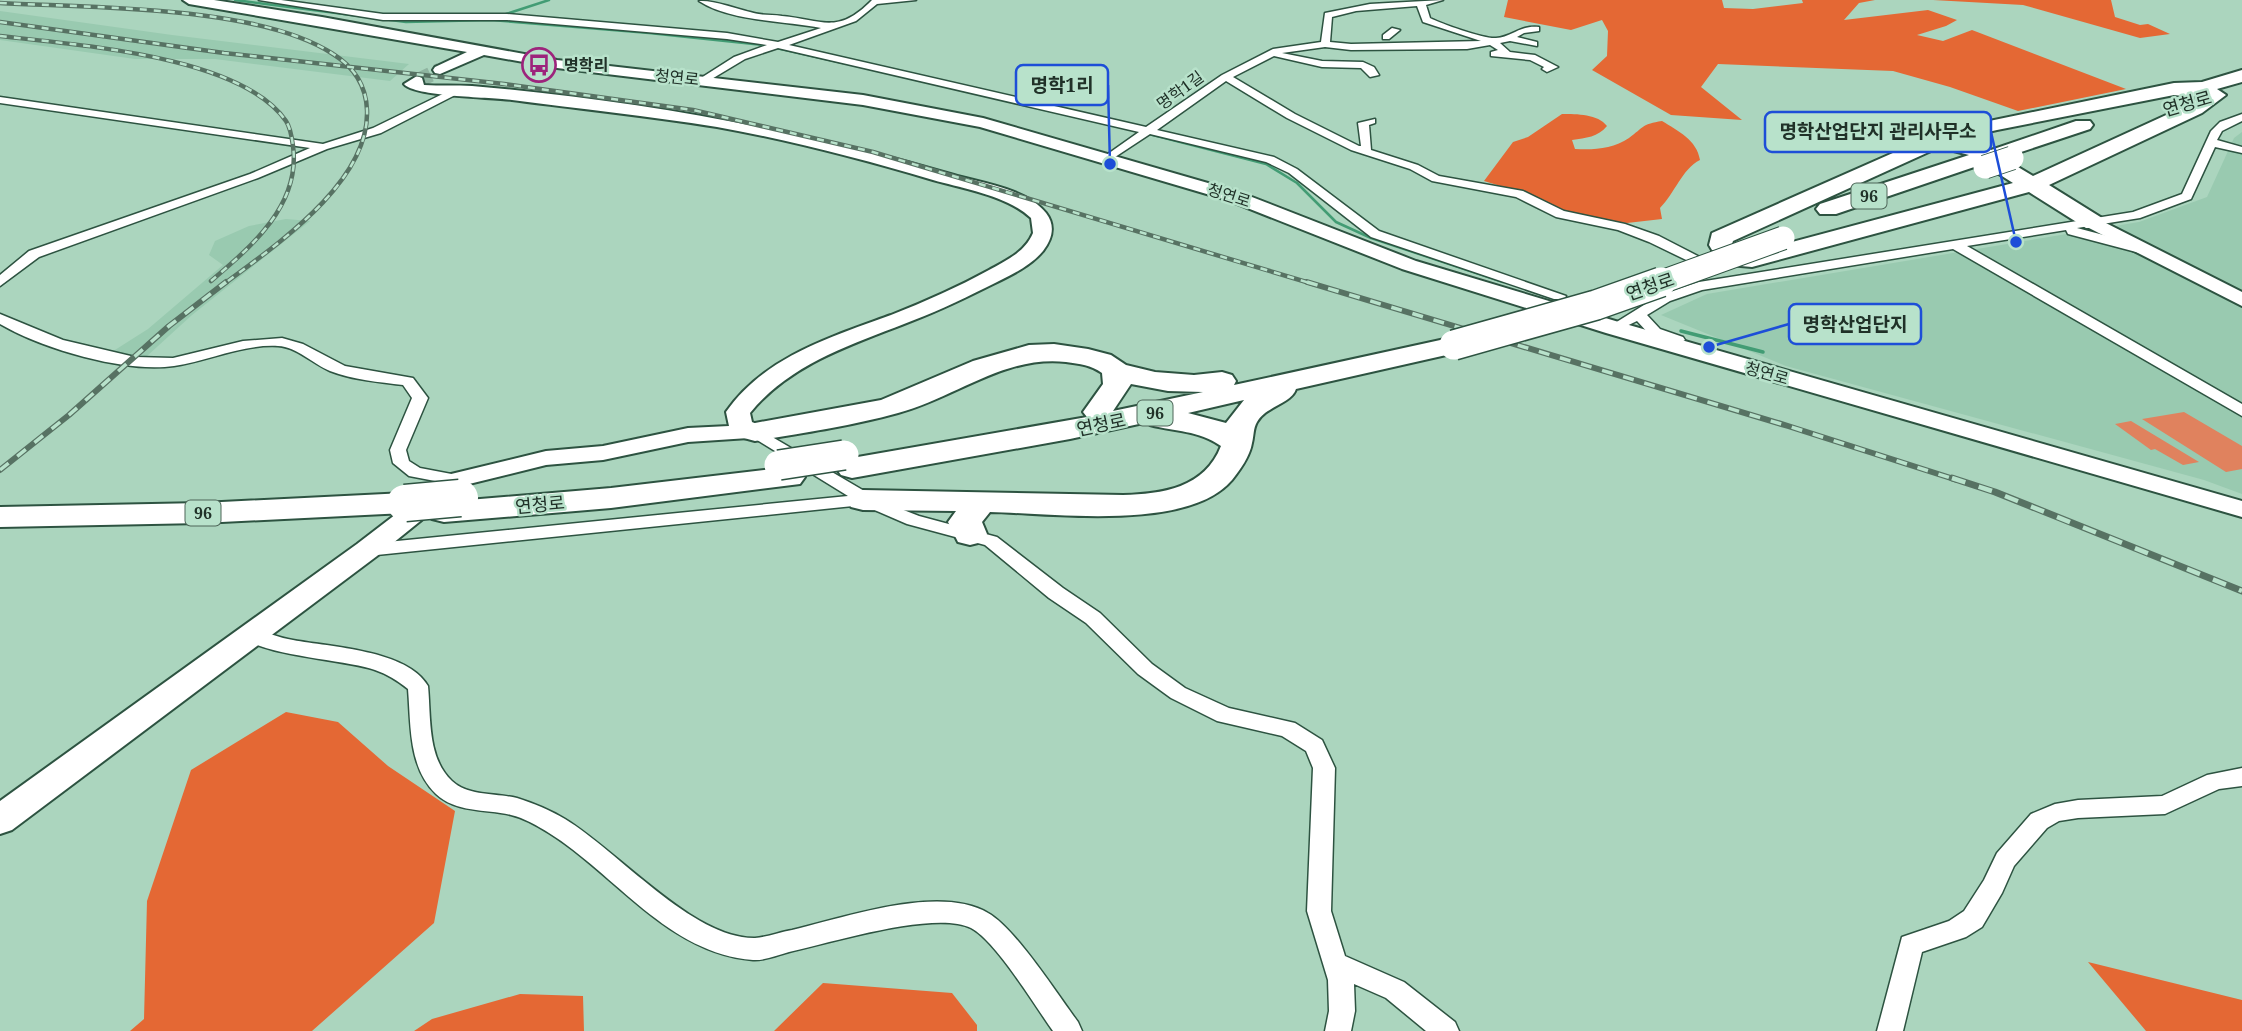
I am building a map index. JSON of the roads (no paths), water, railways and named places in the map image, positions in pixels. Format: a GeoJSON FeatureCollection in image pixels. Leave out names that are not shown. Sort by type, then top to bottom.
{"type":"FeatureCollection","features":[{"type":"Feature","properties":{"kind":"highway","name":"연청로"},"geometry":{"type":"LineString","coordinates":[[0,531],[192,528],[398,509],[454,497],[611,498],[848,461],[1098,412],[1596,304],[1727,261],[1774,236],[1989,157],[2209,91],[2242,76]]}},
{"type":"Feature","properties":{"kind":"highway","name":"연청로"},"geometry":{"type":"LineString","coordinates":[[2209,91],[2242,86]]}},
{"type":"Feature","properties":{"kind":"highway"},"geometry":{"type":"LineString","coordinates":[[1989,157],[1964,141],[1964,136],[1972,130],[2127,98],[2209,91]]}},
{"type":"Feature","properties":{"kind":"highway"},"geometry":{"type":"LineString","coordinates":[[1774,236],[1998,193],[2043,181],[2194,109],[2209,91]]}},
{"type":"Feature","properties":{"kind":"highway"},"geometry":{"type":"LineString","coordinates":[[1774,236],[1927,145],[1946,143],[1989,157],[2049,184],[2050,191],[2063,203],[2094,223]]}},
{"type":"Feature","properties":{"kind":"highway"},"geometry":{"type":"LineString","coordinates":[[1998,193],[2035,195],[2063,203]]}},
{"type":"Feature","properties":{"kind":"highway","name":"연청로"},"geometry":{"type":"LineString","coordinates":[[848,461],[959,451],[1131,418],[1306,377],[1446,338],[1559,296],[1727,261]]}},
{"type":"Feature","properties":{"kind":"highway"},"geometry":{"type":"LineString","coordinates":[[755,432],[894,405],[994,360],[1026,354],[1071,354],[1108,362],[1116,371],[1170,384],[1197,385],[1273,374]]}},
{"type":"Feature","properties":{"kind":"highway"},"geometry":{"type":"LineString","coordinates":[[1098,412],[1117,384],[1116,371]]}},
{"type":"Feature","properties":{"kind":"highway"},"geometry":{"type":"LineString","coordinates":[[863,500],[1107,505],[1156,503],[1197,491],[1219,477],[1232,460],[1237,443],[1236,433],[1255,404],[1306,377]]}},
{"type":"Feature","properties":{"kind":"highway"},"geometry":{"type":"LineString","coordinates":[[1131,418],[1204,424],[1221,431],[1237,443]]}},
{"type":"Feature","properties":{"kind":"highway"},"geometry":{"type":"LineString","coordinates":[[970,534],[965,522],[980,502]]}},
{"type":"Feature","properties":{"kind":"highway","name":"연청로"},"geometry":{"type":"LineString","coordinates":[[0,517],[398,509]]}},
{"type":"Feature","properties":{"kind":"main road","name":"청연로"},"geometry":{"type":"LineString","coordinates":[[189,0],[264,6],[557,64],[705,80],[914,108],[983,123],[1233,196],[1409,265],[1614,328]]}},
{"type":"Feature","properties":{"kind":"street"},"geometry":{"type":"LineString","coordinates":[[287,4],[299,0]]}},
{"type":"Feature","properties":{"kind":"street"},"geometry":{"type":"LineString","coordinates":[[706,0],[703,1],[759,18],[781,18],[828,27]]}},
{"type":"Feature","properties":{"kind":"street"},"geometry":{"type":"LineString","coordinates":[[705,80],[743,57],[865,11],[872,1],[912,0]]}},
{"type":"Feature","properties":{"kind":"street"},"geometry":{"type":"LineString","coordinates":[[1332,46],[1325,22],[1328,15],[1353,7],[1439,0]]}},
{"type":"Feature","properties":{"kind":"street","name":"명학1길"},"geometry":{"type":"LineString","coordinates":[[1423,2],[1426,20],[1440,27],[1493,42]]}},
{"type":"Feature","properties":{"kind":"street"},"geometry":{"type":"LineString","coordinates":[[264,6],[287,4],[383,18],[507,17],[727,36],[1147,134],[1270,159],[1293,171],[1357,223],[1375,234],[1559,296]]}},
{"type":"Feature","properties":{"kind":"street","name":"명학1길"},"geometry":{"type":"LineString","coordinates":[[1332,46],[1399,51],[1467,46],[1510,38],[1522,30],[1536,29]]}},
{"type":"Feature","properties":{"kind":"street"},"geometry":{"type":"LineString","coordinates":[[1386,37],[1395,30]]}},
{"type":"Feature","properties":{"kind":"street","name":"명학1길"},"geometry":{"type":"LineString","coordinates":[[1110,158],[1226,77],[1272,53],[1386,37],[1415,38],[1439,46]]}},
{"type":"Feature","properties":{"kind":"street","name":"명학1길"},"geometry":{"type":"LineString","coordinates":[[1510,38],[1534,44]]}},
{"type":"Feature","properties":{"kind":"street"},"geometry":{"type":"LineString","coordinates":[[1493,42],[1506,52],[1494,54]]}},
{"type":"Feature","properties":{"kind":"street","name":"명학1길"},"geometry":{"type":"LineString","coordinates":[[1467,46],[1494,54],[1532,57],[1553,67],[1547,69]]}},
{"type":"Feature","properties":{"kind":"street"},"geometry":{"type":"LineString","coordinates":[[440,70],[483,50]]}},
{"type":"Feature","properties":{"kind":"street"},"geometry":{"type":"LineString","coordinates":[[1272,53],[1322,64],[1363,65],[1371,69],[1374,75]]}},
{"type":"Feature","properties":{"kind":"street"},"geometry":{"type":"LineString","coordinates":[[1226,77],[1291,116],[1365,151],[1414,167],[1436,179],[1519,194],[1560,214],[1601,222],[1685,252],[1727,261],[1956,245],[2127,217],[2187,196],[2202,169],[2214,132],[2242,117]]}},
{"type":"Feature","properties":{"kind":"street"},"geometry":{"type":"LineString","coordinates":[[418,81],[412,84],[418,88],[648,112],[770,133],[968,185],[1019,202],[1040,215],[1044,226],[1038,245],[1013,265],[930,306],[807,356],[749,396],[738,412],[741,426],[755,432],[863,500],[913,520],[991,541],[1056,593],[1076,604],[1145,669],[1178,693],[1224,715],[1287,729],[1301,735],[1314,746],[1325,768],[1319,911],[1321,930],[1338,965],[1344,1001],[1338,1031]]}},
{"type":"Feature","properties":{"kind":"street"},"geometry":{"type":"LineString","coordinates":[[0,282],[34,254],[254,176],[323,147],[360,139],[457,90]]}},
{"type":"Feature","properties":{"kind":"street"},"geometry":{"type":"LineString","coordinates":[[0,100],[323,147]]}},
{"type":"Feature","properties":{"kind":"street"},"geometry":{"type":"LineString","coordinates":[[1365,151],[1367,146],[1363,122],[1371,121]]}},
{"type":"Feature","properties":{"kind":"street"},"geometry":{"type":"LineString","coordinates":[[2210,142],[2242,150]]}},
{"type":"Feature","properties":{"kind":"street"},"geometry":{"type":"LineString","coordinates":[[2063,203],[2127,217]]}},
{"type":"Feature","properties":{"kind":"street"},"geometry":{"type":"LineString","coordinates":[[2052,230],[2068,217],[2063,203]]}},
{"type":"Feature","properties":{"kind":"street"},"geometry":{"type":"LineString","coordinates":[[2127,217],[2123,229],[2151,252]]}},
{"type":"Feature","properties":{"kind":"street"},"geometry":{"type":"LineString","coordinates":[[2094,223],[2242,300]]}},
{"type":"Feature","properties":{"kind":"street"},"geometry":{"type":"LineString","coordinates":[[2052,230],[2074,231],[2151,252]]}},
{"type":"Feature","properties":{"kind":"street"},"geometry":{"type":"LineString","coordinates":[[1956,245],[2242,411]]}},
{"type":"Feature","properties":{"kind":"street"},"geometry":{"type":"LineString","coordinates":[[1614,328],[1665,298],[1699,286],[1727,261]]}},
{"type":"Feature","properties":{"kind":"street"},"geometry":{"type":"LineString","coordinates":[[1637,314],[1655,332],[1742,366]]}},
{"type":"Feature","properties":{"kind":"street"},"geometry":{"type":"LineString","coordinates":[[0,318],[12,326],[70,346],[150,365],[171,363],[245,346],[282,342],[312,354],[338,369],[408,381],[420,398],[398,450],[401,463],[454,497]]}},
{"type":"Feature","properties":{"kind":"street","name":"청연로"},"geometry":{"type":"LineString","coordinates":[[1614,328],[2242,509]]}},
{"type":"Feature","properties":{"kind":"street"},"geometry":{"type":"LineString","coordinates":[[0,820],[368,550],[454,497],[545,458],[603,453],[688,435],[755,432]]}},
{"type":"Feature","properties":{"kind":"street"},"geometry":{"type":"LineString","coordinates":[[368,550],[863,500]]}},
{"type":"Feature","properties":{"kind":"street"},"geometry":{"type":"LineString","coordinates":[[253,635],[284,647],[358,659],[408,677],[418,686],[422,752],[446,791],[454,797],[527,810],[556,826],[702,934],[734,947],[755,949],[906,915],[952,912],[979,920],[999,936],[1069,1031]]}},
{"type":"Feature","properties":{"kind":"street"},"geometry":{"type":"LineString","coordinates":[[1889,1031],[1911,945],[1958,929],[1973,919],[1994,886],[2005,860],[2039,821],[2055,813],[2078,809],[2165,805],[2215,781],[2242,777]]}},
{"type":"Feature","properties":{"kind":"street"},"geometry":{"type":"LineString","coordinates":[[1338,965],[1395,990],[1446,1031]]}},
{"type":"Feature","properties":{"kind":"waterway"},"geometry":{"type":"LineString","coordinates":[[235,0],[406,22],[491,20],[649,33],[763,45],[843,63]]}},
{"type":"Feature","properties":{"kind":"waterway"},"geometry":{"type":"LineString","coordinates":[[506,14],[549,0]]}},
{"type":"Feature","properties":{"kind":"waterway"},"geometry":{"type":"LineString","coordinates":[[1145,133],[1266,164],[1297,183],[1336,222],[1371,238],[1503,282]]}},
{"type":"Feature","properties":{"kind":"waterway"},"geometry":{"type":"LineString","coordinates":[[1681,331],[1763,352]]}},
{"type":"Feature","properties":{"kind":"tunnel"},"geometry":{"type":"LineString","coordinates":[[417,81],[440,70]]}},
{"type":"Feature","properties":{"kind":"railway"},"geometry":{"type":"LineString","coordinates":[[0,3],[125,8],[219,18],[262,26],[301,38],[333,54],[349,67]]}},
{"type":"Feature","properties":{"kind":"railway"},"geometry":{"type":"LineString","coordinates":[[0,22],[224,53],[349,67]]}},
{"type":"Feature","properties":{"kind":"railway"},"geometry":{"type":"LineString","coordinates":[[0,36],[111,49],[195,67],[232,81],[264,99],[286,121],[293,146],[293,167],[281,206],[257,239],[211,281]]}},
{"type":"Feature","properties":{"kind":"railway"},"geometry":{"type":"LineString","coordinates":[[224,284],[293,231],[337,186],[353,162],[364,137],[367,110],[361,85],[349,67]]}},
{"type":"Feature","properties":{"kind":"railway"},"geometry":{"type":"LineString","coordinates":[[349,67],[504,84],[693,110],[873,152],[1313,284]]}},
{"type":"Feature","properties":{"kind":"railway"},"geometry":{"type":"LineString","coordinates":[[0,470],[69,415],[169,326],[226,282]]}},
{"type":"Feature","properties":{"kind":"railway"},"geometry":{"type":"LineString","coordinates":[[1307,282],[1788,426],[1957,480]]}},
{"type":"Feature","properties":{"kind":"railway"},"geometry":{"type":"LineString","coordinates":[[1952,478],[1995,492],[2242,591]]}},
{"type":"Feature","properties":{"kind":"place","name":"명학리"},"geometry":{"type":"Point","coordinates":[539,65]}},
{"type":"Feature","properties":{"kind":"place","name":"명학1리"},"geometry":{"type":"Point","coordinates":[1110,164]}},
{"type":"Feature","properties":{"kind":"place","name":"명학산업단지 관리사무소"},"geometry":{"type":"Point","coordinates":[2016,242]}},
{"type":"Feature","properties":{"kind":"place","name":"명학산업단지"},"geometry":{"type":"Point","coordinates":[1709,347]}}]}
